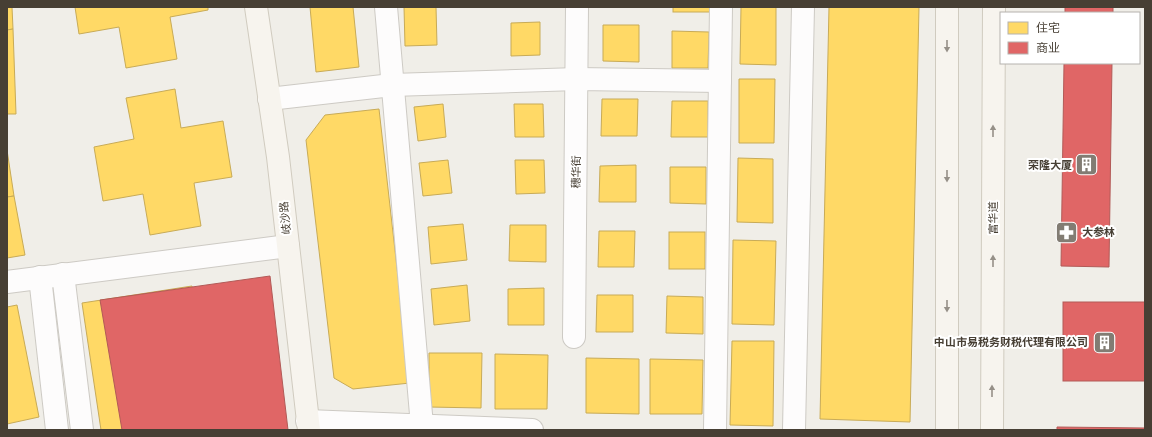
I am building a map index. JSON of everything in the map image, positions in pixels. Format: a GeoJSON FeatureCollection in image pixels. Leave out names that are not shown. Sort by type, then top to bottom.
{"type":"FeatureCollection","features":[{"type":"Feature","properties":{"kind":"main road","name":"岐沙路"},"geometry":{"type":"LineString","coordinates":[[256,7],[288,246],[308,425]]}},
{"type":"Feature","properties":{"kind":"main road"},"geometry":{"type":"LineString","coordinates":[[947,430],[948,7]]}},
{"type":"Feature","properties":{"kind":"main road","name":"富华道"},"geometry":{"type":"LineString","coordinates":[[992,430],[994,7]]}},
{"type":"Feature","properties":{"kind":"street"},"geometry":{"type":"LineString","coordinates":[[386,7],[422,426]]}},
{"type":"Feature","properties":{"kind":"street","name":"穗华街"},"geometry":{"type":"LineString","coordinates":[[574,337],[578,7]]}},
{"type":"Feature","properties":{"kind":"street"},"geometry":{"type":"LineString","coordinates":[[715,430],[721,7]]}},
{"type":"Feature","properties":{"kind":"street"},"geometry":{"type":"LineString","coordinates":[[794,430],[803,7]]}},
{"type":"Feature","properties":{"kind":"street"},"geometry":{"type":"LineString","coordinates":[[269,99],[392,85],[577,79],[720,81]]}},
{"type":"Feature","properties":{"kind":"street"},"geometry":{"type":"LineString","coordinates":[[7,282],[288,246]]}},
{"type":"Feature","properties":{"kind":"street"},"geometry":{"type":"LineString","coordinates":[[63,274],[82,430]]}},
{"type":"Feature","properties":{"kind":"street"},"geometry":{"type":"LineString","coordinates":[[40,277],[54,430]]}},
{"type":"Feature","properties":{"kind":"street"},"geometry":{"type":"LineString","coordinates":[[308,425],[422,426],[532,430]]}},
{"type":"Feature","properties":{"kind":"building: 住宅"},"geometry":{"type":"Polygon","coordinates":[[[7,7],[12,7],[13,29],[7,30],[7,7]]]}},
{"type":"Feature","properties":{"kind":"building: 住宅"},"geometry":{"type":"Polygon","coordinates":[[[75,7],[208,7],[208,10],[170,17],[177,59],[126,68],[119,27],[79,34],[75,7]]]}},
{"type":"Feature","properties":{"kind":"building: 住宅"},"geometry":{"type":"Polygon","coordinates":[[[310,7],[353,7],[359,67],[316,72],[310,7]]]}},
{"type":"Feature","properties":{"kind":"building: 住宅"},"geometry":{"type":"Polygon","coordinates":[[[404,7],[436,7],[437,45],[405,46],[404,7]]]}},
{"type":"Feature","properties":{"kind":"building: 住宅"},"geometry":{"type":"Polygon","coordinates":[[[673,7],[710,7],[710,12],[673,12],[673,7]]]}},
{"type":"Feature","properties":{"kind":"building: 住宅"},"geometry":{"type":"Polygon","coordinates":[[[741,7],[776,7],[776,65],[740,64],[741,7]]]}},
{"type":"Feature","properties":{"kind":"building: 住宅"},"geometry":{"type":"Polygon","coordinates":[[[829,7],[919,7],[910,422],[820,419],[829,7]]]}},
{"type":"Feature","properties":{"kind":"building: 住宅"},"geometry":{"type":"Polygon","coordinates":[[[540,22],[540,55],[511,56],[511,23],[540,22]]]}},
{"type":"Feature","properties":{"kind":"building: 住宅"},"geometry":{"type":"Polygon","coordinates":[[[603,25],[639,25],[639,62],[603,61],[603,25]]]}},
{"type":"Feature","properties":{"kind":"building: 住宅"},"geometry":{"type":"Polygon","coordinates":[[[13,29],[16,114],[7,114],[7,30],[13,29]]]}},
{"type":"Feature","properties":{"kind":"building: 住宅"},"geometry":{"type":"Polygon","coordinates":[[[672,31],[709,32],[708,68],[672,68],[672,31]]]}},
{"type":"Feature","properties":{"kind":"building: 住宅"},"geometry":{"type":"Polygon","coordinates":[[[739,79],[775,79],[774,143],[739,143],[739,79]]]}},
{"type":"Feature","properties":{"kind":"building: 住宅"},"geometry":{"type":"Polygon","coordinates":[[[175,89],[181,128],[223,121],[232,177],[194,183],[201,226],[150,235],[143,194],[103,201],[94,147],[134,139],[126,98],[175,89]]]}},
{"type":"Feature","properties":{"kind":"building: 住宅"},"geometry":{"type":"Polygon","coordinates":[[[602,99],[638,99],[637,136],[601,136],[602,99]]]}},
{"type":"Feature","properties":{"kind":"building: 住宅"},"geometry":{"type":"Polygon","coordinates":[[[672,101],[708,101],[708,137],[671,137],[672,101]]]}},
{"type":"Feature","properties":{"kind":"building: 住宅"},"geometry":{"type":"Polygon","coordinates":[[[443,104],[446,137],[418,141],[414,107],[443,104]]]}},
{"type":"Feature","properties":{"kind":"building: 住宅"},"geometry":{"type":"Polygon","coordinates":[[[514,104],[543,104],[544,137],[515,137],[514,104]]]}},
{"type":"Feature","properties":{"kind":"building: 住宅"},"geometry":{"type":"Polygon","coordinates":[[[379,109],[410,383],[353,389],[334,378],[306,140],[325,115],[379,109]]]}},
{"type":"Feature","properties":{"kind":"building: 住宅"},"geometry":{"type":"Polygon","coordinates":[[[7,150],[14,196],[7,197],[7,150]]]}},
{"type":"Feature","properties":{"kind":"building: 住宅"},"geometry":{"type":"Polygon","coordinates":[[[738,158],[773,159],[773,223],[737,222],[738,158]]]}},
{"type":"Feature","properties":{"kind":"building: 住宅"},"geometry":{"type":"Polygon","coordinates":[[[448,160],[452,193],[423,196],[419,163],[448,160]]]}},
{"type":"Feature","properties":{"kind":"building: 住宅"},"geometry":{"type":"Polygon","coordinates":[[[515,160],[544,160],[545,193],[516,194],[515,160]]]}},
{"type":"Feature","properties":{"kind":"building: 住宅"},"geometry":{"type":"Polygon","coordinates":[[[636,165],[636,202],[599,202],[600,166],[636,165]]]}},
{"type":"Feature","properties":{"kind":"building: 住宅"},"geometry":{"type":"Polygon","coordinates":[[[670,167],[706,167],[706,204],[670,203],[670,167]]]}},
{"type":"Feature","properties":{"kind":"building: 住宅"},"geometry":{"type":"Polygon","coordinates":[[[14,196],[25,255],[7,258],[7,197],[14,196]]]}},
{"type":"Feature","properties":{"kind":"building: 住宅"},"geometry":{"type":"Polygon","coordinates":[[[463,224],[467,260],[431,264],[428,227],[463,224]]]}},
{"type":"Feature","properties":{"kind":"building: 住宅"},"geometry":{"type":"Polygon","coordinates":[[[510,225],[546,225],[546,262],[509,261],[510,225]]]}},
{"type":"Feature","properties":{"kind":"building: 住宅"},"geometry":{"type":"Polygon","coordinates":[[[599,231],[635,231],[634,267],[598,267],[599,231]]]}},
{"type":"Feature","properties":{"kind":"building: 住宅"},"geometry":{"type":"Polygon","coordinates":[[[669,232],[705,232],[705,269],[669,269],[669,232]]]}},
{"type":"Feature","properties":{"kind":"building: 住宅"},"geometry":{"type":"Polygon","coordinates":[[[733,240],[776,241],[774,325],[732,324],[733,240]]]}},
{"type":"Feature","properties":{"kind":"building: 住宅"},"geometry":{"type":"Polygon","coordinates":[[[467,285],[470,321],[434,325],[431,289],[467,285]]]}},
{"type":"Feature","properties":{"kind":"building: 住宅"},"geometry":{"type":"Polygon","coordinates":[[[192,286],[214,430],[101,430],[82,303],[192,286]]]}},
{"type":"Feature","properties":{"kind":"building: 住宅"},"geometry":{"type":"Polygon","coordinates":[[[544,288],[544,325],[508,325],[508,289],[544,288]]]}},
{"type":"Feature","properties":{"kind":"building: 住宅"},"geometry":{"type":"Polygon","coordinates":[[[597,295],[633,295],[633,332],[596,332],[597,295]]]}},
{"type":"Feature","properties":{"kind":"building: 住宅"},"geometry":{"type":"Polygon","coordinates":[[[667,296],[703,297],[703,334],[666,333],[667,296]]]}},
{"type":"Feature","properties":{"kind":"building: 住宅"},"geometry":{"type":"Polygon","coordinates":[[[17,305],[39,417],[7,424],[7,307],[17,305]]]}},
{"type":"Feature","properties":{"kind":"building: 住宅"},"geometry":{"type":"Polygon","coordinates":[[[732,341],[774,341],[773,426],[730,425],[732,341]]]}},
{"type":"Feature","properties":{"kind":"building: 住宅"},"geometry":{"type":"Polygon","coordinates":[[[429,353],[482,353],[481,408],[429,407],[429,353]]]}},
{"type":"Feature","properties":{"kind":"building: 住宅"},"geometry":{"type":"Polygon","coordinates":[[[495,354],[548,355],[547,409],[495,409],[495,354]]]}},
{"type":"Feature","properties":{"kind":"building: 住宅"},"geometry":{"type":"Polygon","coordinates":[[[586,358],[639,359],[639,414],[586,413],[586,358]]]}},
{"type":"Feature","properties":{"kind":"building: 住宅"},"geometry":{"type":"Polygon","coordinates":[[[650,359],[703,360],[702,414],[650,414],[650,359]]]}},
{"type":"Feature","properties":{"kind":"building: 商业"},"geometry":{"type":"Polygon","coordinates":[[[1065,7],[1113,7],[1113,12],[1065,12],[1065,7]]]}},
{"type":"Feature","properties":{"kind":"building: 商业","name":"荣隆大厦"},"geometry":{"type":"Polygon","coordinates":[[[1064,64],[1112,64],[1109,267],[1061,266],[1064,64]]]}},
{"type":"Feature","properties":{"kind":"building: 商业"},"geometry":{"type":"Polygon","coordinates":[[[270,276],[288,430],[122,430],[100,300],[270,276]]]}},
{"type":"Feature","properties":{"kind":"building: 商业","name":"中山市易税务财税代理有限公司"},"geometry":{"type":"Polygon","coordinates":[[[1063,302],[1145,302],[1145,381],[1063,381],[1063,302]]]}},
{"type":"Feature","properties":{"kind":"building: 商业"},"geometry":{"type":"Polygon","coordinates":[[[1057,427],[1145,428],[1145,430],[1057,430],[1057,427]]]}},
{"type":"Feature","properties":{"kind":"place","name":"荣隆大厦"},"geometry":{"type":"Point","coordinates":[1087,165]}},
{"type":"Feature","properties":{"kind":"place","name":"大参林"},"geometry":{"type":"Point","coordinates":[1067,232]}},
{"type":"Feature","properties":{"kind":"place","name":"中山市易税务财税代理有限公司"},"geometry":{"type":"Point","coordinates":[1104,342]}}]}
